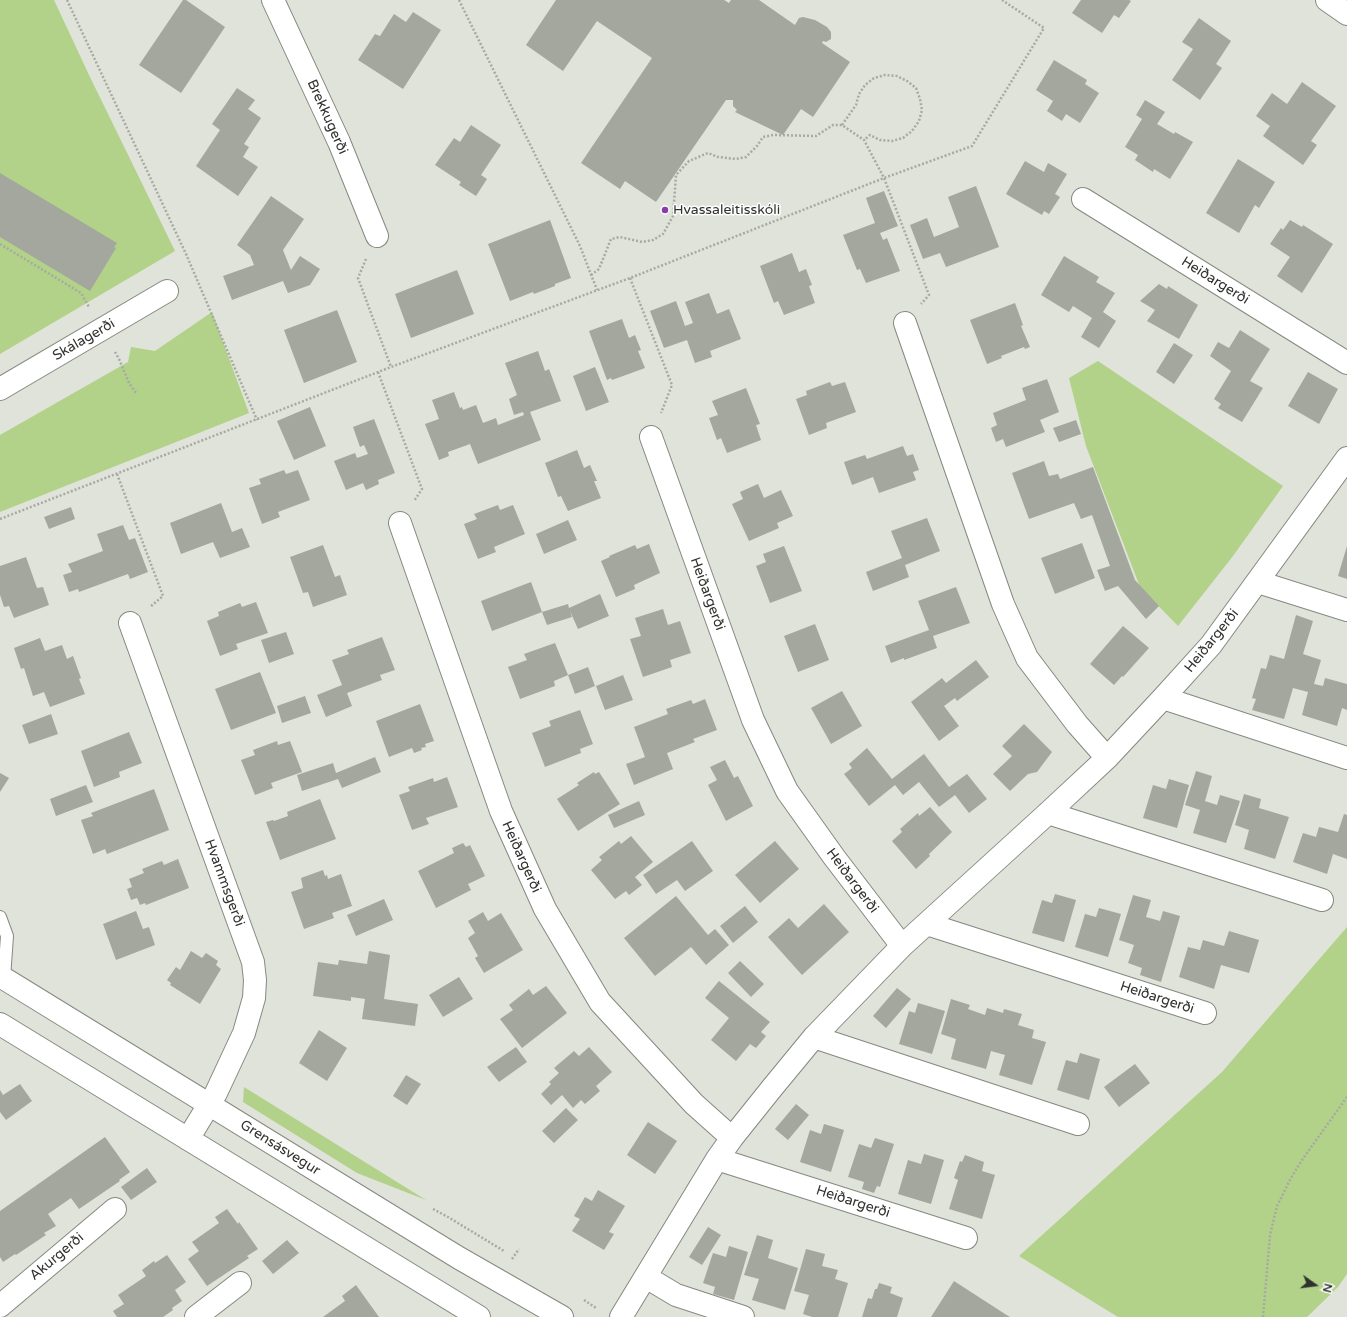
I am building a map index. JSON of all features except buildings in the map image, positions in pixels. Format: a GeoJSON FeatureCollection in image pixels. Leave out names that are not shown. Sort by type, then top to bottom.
{"type":"FeatureCollection","features":[{"type":"Feature","properties":{"kind":"street","name":"Brekkugerði"},"geometry":{"type":"LineString","coordinates":[[273,0],[339,142],[377,236]]}},
{"type":"Feature","properties":{"kind":"street"},"geometry":{"type":"LineString","coordinates":[[1326,0],[1347,14]]}},
{"type":"Feature","properties":{"kind":"street","name":"Heiðargerði"},"geometry":{"type":"LineString","coordinates":[[1083,198],[1347,363]]}},
{"type":"Feature","properties":{"kind":"street","name":"Skálagerði"},"geometry":{"type":"LineString","coordinates":[[0,389],[168,291]]}},
{"type":"Feature","properties":{"kind":"street"},"geometry":{"type":"LineString","coordinates":[[905,323],[1003,604],[1027,658],[1077,724],[1107,758]]}},
{"type":"Feature","properties":{"kind":"street","name":"Heiðargerði"},"geometry":{"type":"LineString","coordinates":[[651,437],[753,720],[787,791],[838,863],[902,946]]}},
{"type":"Feature","properties":{"kind":"street","name":"Heiðargerði"},"geometry":{"type":"LineString","coordinates":[[621,1317],[717,1159],[732,1138],[814,1037],[902,946],[1107,758],[1163,698],[1211,645],[1347,459]]}},
{"type":"Feature","properties":{"kind":"street","name":"Heiðargerði"},"geometry":{"type":"LineString","coordinates":[[400,524],[501,811],[545,909],[600,1002],[694,1104],[732,1138]]}},
{"type":"Feature","properties":{"kind":"street"},"geometry":{"type":"LineString","coordinates":[[1258,582],[1347,610]]}},
{"type":"Feature","properties":{"kind":"street","name":"Hvammsgerði"},"geometry":{"type":"LineString","coordinates":[[130,623],[253,962],[255,980],[254,998],[250,1018],[230,1065],[188,1139]]}},
{"type":"Feature","properties":{"kind":"street"},"geometry":{"type":"LineString","coordinates":[[1163,698],[1347,758]]}},
{"type":"Feature","properties":{"kind":"street"},"geometry":{"type":"LineString","coordinates":[[1048,813],[1322,900]]}},
{"type":"Feature","properties":{"kind":"street","name":"Heiðargerði"},"geometry":{"type":"LineString","coordinates":[[927,924],[1205,1013]]}},
{"type":"Feature","properties":{"kind":"street","name":"Grensásvegur"},"geometry":{"type":"LineString","coordinates":[[2,977],[458,1258],[562,1317]]}},
{"type":"Feature","properties":{"kind":"street"},"geometry":{"type":"LineString","coordinates":[[0,1024],[479,1317]]}},
{"type":"Feature","properties":{"kind":"street"},"geometry":{"type":"LineString","coordinates":[[814,1037],[1078,1124]]}},
{"type":"Feature","properties":{"kind":"street","name":"Heiðargerði"},"geometry":{"type":"LineString","coordinates":[[717,1159],[966,1238]]}},
{"type":"Feature","properties":{"kind":"street","name":"Akurgerði"},"geometry":{"type":"LineString","coordinates":[[0,1306],[115,1209]]}},
{"type":"Feature","properties":{"kind":"street"},"geometry":{"type":"LineString","coordinates":[[646,1277],[676,1295],[743,1317]]}},
{"type":"Feature","properties":{"kind":"street"},"geometry":{"type":"LineString","coordinates":[[196,1317],[240,1283]]}},
{"type":"Feature","properties":{"kind":"street"},"geometry":{"type":"LineString","coordinates":[[0,1314],[5,1317]]}},
{"type":"Feature","properties":{"kind":"lane"},"geometry":{"type":"LineString","coordinates":[[0,917],[7,936],[2,977]]}},
{"type":"Feature","properties":{"kind":"path"},"geometry":{"type":"LineString","coordinates":[[67,0],[186,254],[257,420]]}},
{"type":"Feature","properties":{"kind":"path"},"geometry":{"type":"LineString","coordinates":[[460,0],[580,246],[596,290]]}},
{"type":"Feature","properties":{"kind":"path"},"geometry":{"type":"LineString","coordinates":[[461,4],[464,0]]}},
{"type":"Feature","properties":{"kind":"path"},"geometry":{"type":"LineString","coordinates":[[0,518],[391,367],[630,278],[884,178],[972,146],[1044,28],[1002,0]]}},
{"type":"Feature","properties":{"kind":"path"},"geometry":{"type":"LineString","coordinates":[[842,124],[856,105],[859,94],[865,85],[874,78],[891,75],[908,80],[916,88],[922,110],[919,121],[912,131],[903,138],[892,141],[880,140],[870,135],[864,140]]}},
{"type":"Feature","properties":{"kind":"path"},"geometry":{"type":"LineString","coordinates":[[591,275],[598,268],[611,239],[620,237],[642,242],[653,240],[663,234],[673,216],[676,175],[689,161],[708,153],[718,157],[736,159],[746,157],[757,146],[763,137],[772,135],[816,136],[833,125],[842,124],[864,140],[884,178],[928,294],[905,323]]}},
{"type":"Feature","properties":{"kind":"path"},"geometry":{"type":"LineString","coordinates":[[377,236],[358,278],[391,367]]}},
{"type":"Feature","properties":{"kind":"path"},"geometry":{"type":"LineString","coordinates":[[0,244],[81,293],[102,330]]}},
{"type":"Feature","properties":{"kind":"path"},"geometry":{"type":"LineString","coordinates":[[630,278],[672,385],[651,437]]}},
{"type":"Feature","properties":{"kind":"path"},"geometry":{"type":"LineString","coordinates":[[119,359],[129,383],[136,393]]}},
{"type":"Feature","properties":{"kind":"path"},"geometry":{"type":"LineString","coordinates":[[378,372],[422,489],[400,524]]}},
{"type":"Feature","properties":{"kind":"path"},"geometry":{"type":"LineString","coordinates":[[117,474],[163,596],[130,623]]}},
{"type":"Feature","properties":{"kind":"path"},"geometry":{"type":"LineString","coordinates":[[1263,1317],[1270,1235],[1277,1206],[1302,1160],[1347,1097]]}},
{"type":"Feature","properties":{"kind":"green space"},"geometry":{"type":"Polygon","coordinates":[[[0,0],[54,0],[175,251],[0,354],[0,0]]]}},
{"type":"Feature","properties":{"kind":"green space"},"geometry":{"type":"Polygon","coordinates":[[[212,312],[249,413],[0,512],[0,435],[128,362],[131,347],[155,351],[212,312]]]}},
{"type":"Feature","properties":{"kind":"green space"},"geometry":{"type":"Polygon","coordinates":[[[1098,361],[1283,486],[1233,556],[1178,626],[1140,587],[1086,446],[1069,378],[1098,361]]]}},
{"type":"Feature","properties":{"kind":"green space"},"geometry":{"type":"Polygon","coordinates":[[[1347,927],[1347,1274],[1338,1287],[1307,1317],[1118,1317],[1019,1256],[1222,1072],[1347,927]]]}},
{"type":"Feature","properties":{"kind":"green space"},"geometry":{"type":"Polygon","coordinates":[[[244,1087],[426,1200],[357,1173],[243,1102],[244,1087]]]}},
{"type":"Feature","properties":{"kind":"place","name":"Hvassaleitisskóli"},"geometry":{"type":"Point","coordinates":[665,210]}}]}
